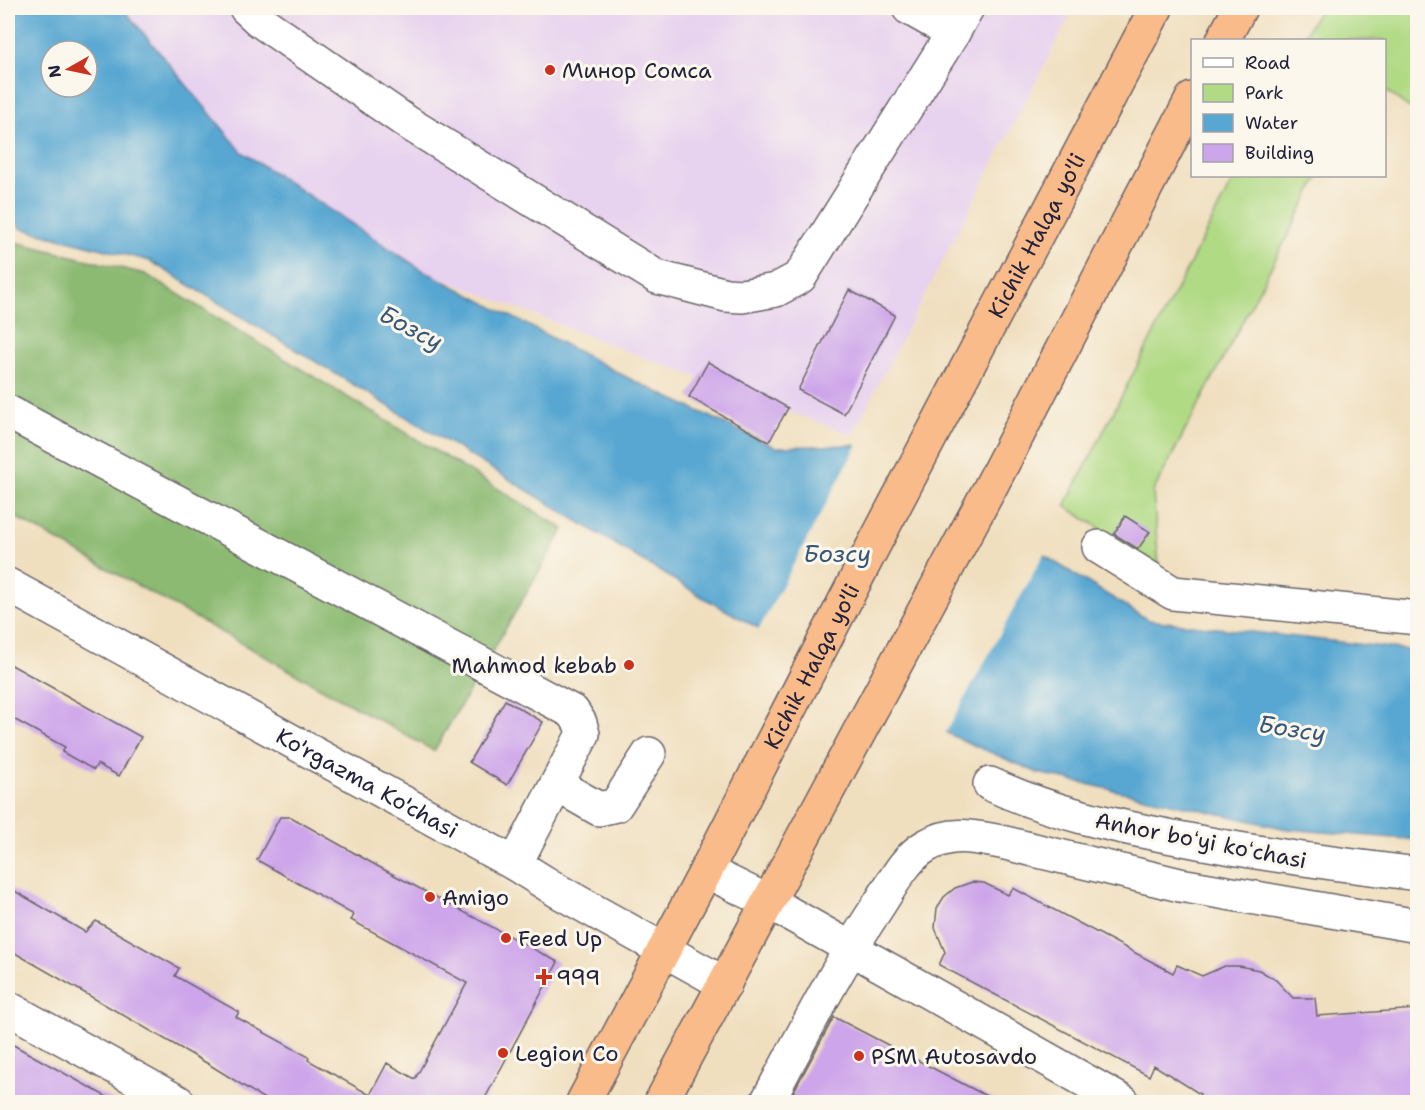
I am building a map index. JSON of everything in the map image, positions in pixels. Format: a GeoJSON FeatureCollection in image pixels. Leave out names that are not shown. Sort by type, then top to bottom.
{"type":"FeatureCollection","features":[{"type":"Feature","properties":{"kind":"highway","name":"Kichik Halqa yo'li"},"geometry":{"type":"LineString","coordinates":[[583,1102],[1156,8]]}},
{"type":"Feature","properties":{"kind":"highway"},"geometry":{"type":"LineString","coordinates":[[1224,39],[1240,8]]}},
{"type":"Feature","properties":{"kind":"highway"},"geometry":{"type":"LineString","coordinates":[[661,1102],[991,486],[1191,101]]}},
{"type":"Feature","properties":{"kind":"street"},"geometry":{"type":"LineString","coordinates":[[246,8],[259,20],[408,123],[657,277],[726,295],[742,296],[776,290],[800,277],[960,20],[909,8]]}},
{"type":"Feature","properties":{"kind":"street"},"geometry":{"type":"LineString","coordinates":[[8,412],[573,712],[580,723],[583,734],[515,864]]}},
{"type":"Feature","properties":{"kind":"street"},"geometry":{"type":"LineString","coordinates":[[1099,547],[1173,593],[1418,618]]}},
{"type":"Feature","properties":{"kind":"street","name":"Ko'rgazma Ko'chasi"},"geometry":{"type":"LineString","coordinates":[[8,585],[515,864],[558,891],[725,984]]}},
{"type":"Feature","properties":{"kind":"street"},"geometry":{"type":"LineString","coordinates":[[557,785],[599,808],[616,805],[648,754]]}},
{"type":"Feature","properties":{"kind":"street","name":"Anhor boʻyi koʻchasi"},"geometry":{"type":"LineString","coordinates":[[990,784],[1023,799],[1127,829],[1256,853],[1418,874]]}},
{"type":"Feature","properties":{"kind":"street"},"geometry":{"type":"LineString","coordinates":[[766,1102],[849,949],[904,866],[925,847],[950,836],[975,837],[1001,842],[1180,885],[1418,926]]}},
{"type":"Feature","properties":{"kind":"street"},"geometry":{"type":"LineString","coordinates":[[706,871],[769,902],[1123,1102]]}},
{"type":"Feature","properties":{"kind":"street"},"geometry":{"type":"LineString","coordinates":[[8,1008],[178,1102]]}},
{"type":"Feature","properties":{"kind":"shaded area"},"geometry":{"type":"Polygon","coordinates":[[[124,8],[1074,8],[852,435],[616,347],[418,269],[242,153],[124,12],[124,8]]]}},
{"type":"Feature","properties":{"kind":"green space"},"geometry":{"type":"Polygon","coordinates":[[[1320,8],[1417,8],[1417,113],[1386,91],[1386,39],[1313,39],[1305,34],[1320,8]]]}},
{"type":"Feature","properties":{"kind":"green space"},"geometry":{"type":"Polygon","coordinates":[[[1234,177],[1318,177],[1153,492],[1159,566],[1065,506],[1234,177]]]}},
{"type":"Feature","properties":{"kind":"green space"},"geometry":{"type":"Polygon","coordinates":[[[8,229],[15,242],[145,274],[564,529],[434,751],[8,513],[8,229]]]}},
{"type":"Feature","properties":{"kind":"water","name":"Бозсу"},"geometry":{"type":"Polygon","coordinates":[[[8,8],[125,8],[125,11],[242,152],[419,268],[634,381],[775,447],[855,445],[1029,546],[1148,620],[1417,651],[1417,840],[1287,829],[1038,773],[953,736],[704,598],[150,261],[20,228],[8,207],[8,8]]]}},
{"type":"Feature","properties":{"kind":"pier"},"geometry":{"type":"Polygon","coordinates":[[[858,444],[1045,552],[945,734],[758,631],[858,444]]]}},
{"type":"Feature","properties":{"kind":"building"},"geometry":{"type":"Polygon","coordinates":[[[849,290],[895,315],[844,414],[798,390],[849,290]]]}},
{"type":"Feature","properties":{"kind":"building"},"geometry":{"type":"Polygon","coordinates":[[[708,362],[788,408],[769,442],[689,397],[708,362]]]}},
{"type":"Feature","properties":{"kind":"building"},"geometry":{"type":"Polygon","coordinates":[[[1125,516],[1150,532],[1138,549],[1114,534],[1125,516]]]}},
{"type":"Feature","properties":{"kind":"building"},"geometry":{"type":"Polygon","coordinates":[[[8,663],[141,737],[119,776],[97,764],[94,770],[62,752],[65,747],[8,716],[8,663]]]}},
{"type":"Feature","properties":{"kind":"building"},"geometry":{"type":"Polygon","coordinates":[[[505,700],[543,722],[507,785],[469,762],[505,700]]]}},
{"type":"Feature","properties":{"kind":"building"},"geometry":{"type":"Polygon","coordinates":[[[280,817],[291,817],[379,867],[558,962],[483,1102],[269,1102],[210,1065],[8,949],[8,887],[85,932],[96,921],[179,968],[175,976],[239,1012],[236,1017],[309,1057],[308,1060],[370,1095],[387,1063],[415,1079],[467,983],[351,920],[354,915],[257,860],[280,817]]]}},
{"type":"Feature","properties":{"kind":"building"},"geometry":{"type":"Polygon","coordinates":[[[972,882],[984,883],[1008,895],[1013,888],[1173,973],[1177,965],[1202,976],[1225,966],[1259,970],[1276,980],[1293,998],[1315,998],[1317,1016],[1418,1009],[1418,1102],[1196,1102],[1200,1094],[1154,1065],[1149,1076],[939,965],[945,952],[935,928],[937,908],[944,897],[955,888],[972,882]]]}},
{"type":"Feature","properties":{"kind":"building","name":"PSM Autosavdo"},"geometry":{"type":"Polygon","coordinates":[[[834,1017],[998,1102],[788,1102],[834,1017]]]}},
{"type":"Feature","properties":{"kind":"building"},"geometry":{"type":"Polygon","coordinates":[[[8,1042],[116,1102],[8,1102],[8,1042]]]}},
{"type":"Feature","properties":{"kind":"place","name":"Минор Сомса"},"geometry":{"type":"Point","coordinates":[550,70]}},
{"type":"Feature","properties":{"kind":"place","name":"Mahmod kebab"},"geometry":{"type":"Point","coordinates":[629,665]}},
{"type":"Feature","properties":{"kind":"place","name":"Amigo"},"geometry":{"type":"Point","coordinates":[430,897]}},
{"type":"Feature","properties":{"kind":"place","name":"Feed Up"},"geometry":{"type":"Point","coordinates":[506,938]}},
{"type":"Feature","properties":{"kind":"place","name":"999"},"geometry":{"type":"Point","coordinates":[544,977]}},
{"type":"Feature","properties":{"kind":"place","name":"Legion Co"},"geometry":{"type":"Point","coordinates":[503,1053]}},
{"type":"Feature","properties":{"kind":"place","name":"PSM Autosavdo"},"geometry":{"type":"Point","coordinates":[859,1056]}}]}
